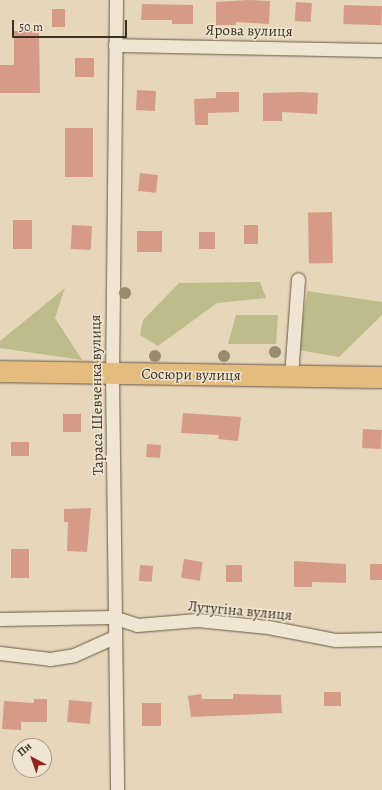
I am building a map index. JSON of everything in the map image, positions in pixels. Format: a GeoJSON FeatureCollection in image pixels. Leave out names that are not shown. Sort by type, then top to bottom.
{"type":"FeatureCollection","features":[{"type":"Feature","properties":{"kind":"main road","name":"Сосюри вулиця"},"geometry":{"type":"LineString","coordinates":[[0,371],[382,378]]}},
{"type":"Feature","properties":{"kind":"street","name":"Тараса Шевченка вулиця"},"geometry":{"type":"LineString","coordinates":[[116,0],[112,374],[114,399],[113,617],[117,790]]}},
{"type":"Feature","properties":{"kind":"street","name":"Ярова вулиця"},"geometry":{"type":"LineString","coordinates":[[115,45],[382,50]]}},
{"type":"Feature","properties":{"kind":"street"},"geometry":{"type":"LineString","coordinates":[[291,376],[298,279]]}},
{"type":"Feature","properties":{"kind":"street","name":"Лутугіна вулиця"},"geometry":{"type":"LineString","coordinates":[[0,619],[113,617],[137,625],[197,620],[268,627],[335,640],[382,639]]}},
{"type":"Feature","properties":{"kind":"street"},"geometry":{"type":"LineString","coordinates":[[0,653],[50,659],[74,654],[114,637]]}},
{"type":"Feature","properties":{"kind":"shaded area"},"geometry":{"type":"Polygon","coordinates":[[[260,282],[266,298],[217,303],[158,346],[140,335],[143,320],[179,283],[260,282]]]}},
{"type":"Feature","properties":{"kind":"shaded area"},"geometry":{"type":"Polygon","coordinates":[[[65,288],[55,318],[82,360],[0,348],[0,341],[65,288]]]}},
{"type":"Feature","properties":{"kind":"shaded area"},"geometry":{"type":"Polygon","coordinates":[[[307,291],[382,302],[382,315],[339,357],[298,350],[307,291]]]}},
{"type":"Feature","properties":{"kind":"shaded area"},"geometry":{"type":"Polygon","coordinates":[[[236,315],[278,315],[276,344],[228,344],[236,315]]]}},
{"type":"Feature","properties":{"kind":"building"},"geometry":{"type":"Polygon","coordinates":[[[248,0],[270,1],[269,24],[236,22],[236,25],[216,25],[216,2],[248,0]]]}},
{"type":"Feature","properties":{"kind":"building"},"geometry":{"type":"Polygon","coordinates":[[[296,2],[312,3],[311,22],[295,21],[296,2]]]}},
{"type":"Feature","properties":{"kind":"building"},"geometry":{"type":"Polygon","coordinates":[[[142,4],[193,5],[193,24],[172,24],[172,20],[141,20],[142,4]]]}},
{"type":"Feature","properties":{"kind":"building"},"geometry":{"type":"Polygon","coordinates":[[[344,5],[382,6],[381,25],[343,24],[344,5]]]}},
{"type":"Feature","properties":{"kind":"building"},"geometry":{"type":"Polygon","coordinates":[[[52,9],[65,9],[65,27],[52,27],[52,9]]]}},
{"type":"Feature","properties":{"kind":"building"},"geometry":{"type":"Polygon","coordinates":[[[14,31],[39,31],[40,93],[0,93],[0,65],[14,65],[14,31]]]}},
{"type":"Feature","properties":{"kind":"building"},"geometry":{"type":"Polygon","coordinates":[[[75,58],[94,58],[94,77],[75,77],[75,58]]]}},
{"type":"Feature","properties":{"kind":"building"},"geometry":{"type":"Polygon","coordinates":[[[137,90],[156,91],[155,111],[136,110],[137,90]]]}},
{"type":"Feature","properties":{"kind":"building"},"geometry":{"type":"Polygon","coordinates":[[[216,92],[239,92],[239,112],[208,113],[208,125],[195,125],[194,99],[216,98],[216,92]]]}},
{"type":"Feature","properties":{"kind":"building"},"geometry":{"type":"Polygon","coordinates":[[[263,93],[318,93],[317,114],[282,112],[282,121],[263,121],[263,93]]]}},
{"type":"Feature","properties":{"kind":"building"},"geometry":{"type":"Polygon","coordinates":[[[65,128],[93,128],[93,177],[65,177],[65,128]]]}},
{"type":"Feature","properties":{"kind":"building"},"geometry":{"type":"Polygon","coordinates":[[[140,173],[158,175],[156,193],[138,191],[140,173]]]}},
{"type":"Feature","properties":{"kind":"building"},"geometry":{"type":"Polygon","coordinates":[[[308,212],[332,212],[333,263],[309,263],[308,212]]]}},
{"type":"Feature","properties":{"kind":"building"},"geometry":{"type":"Polygon","coordinates":[[[13,220],[32,220],[32,249],[13,249],[13,220]]]}},
{"type":"Feature","properties":{"kind":"building"},"geometry":{"type":"Polygon","coordinates":[[[72,225],[92,226],[91,250],[71,249],[72,225]]]}},
{"type":"Feature","properties":{"kind":"building"},"geometry":{"type":"Polygon","coordinates":[[[244,225],[258,225],[258,244],[244,244],[244,225]]]}},
{"type":"Feature","properties":{"kind":"building"},"geometry":{"type":"Polygon","coordinates":[[[137,231],[162,231],[162,252],[137,252],[137,231]]]}},
{"type":"Feature","properties":{"kind":"building"},"geometry":{"type":"Polygon","coordinates":[[[199,232],[215,232],[215,249],[199,249],[199,232]]]}},
{"type":"Feature","properties":{"kind":"building"},"geometry":{"type":"Polygon","coordinates":[[[183,413],[241,417],[238,441],[218,439],[219,435],[181,433],[183,413]]]}},
{"type":"Feature","properties":{"kind":"building"},"geometry":{"type":"Polygon","coordinates":[[[63,414],[81,414],[81,432],[63,432],[63,414]]]}},
{"type":"Feature","properties":{"kind":"building"},"geometry":{"type":"Polygon","coordinates":[[[363,429],[382,430],[381,449],[362,448],[363,429]]]}},
{"type":"Feature","properties":{"kind":"building"},"geometry":{"type":"Polygon","coordinates":[[[11,442],[29,442],[29,456],[11,456],[11,442]]]}},
{"type":"Feature","properties":{"kind":"building"},"geometry":{"type":"Polygon","coordinates":[[[147,444],[161,445],[160,458],[146,457],[147,444]]]}},
{"type":"Feature","properties":{"kind":"building"},"geometry":{"type":"Polygon","coordinates":[[[91,508],[87,552],[67,551],[68,522],[64,522],[64,509],[91,508]]]}},
{"type":"Feature","properties":{"kind":"building"},"geometry":{"type":"Polygon","coordinates":[[[11,549],[29,549],[29,578],[11,578],[11,549]]]}},
{"type":"Feature","properties":{"kind":"building"},"geometry":{"type":"Polygon","coordinates":[[[184,559],[203,562],[200,581],[181,578],[184,559]]]}},
{"type":"Feature","properties":{"kind":"building"},"geometry":{"type":"Polygon","coordinates":[[[294,561],[346,564],[346,583],[312,582],[312,587],[294,587],[294,561]]]}},
{"type":"Feature","properties":{"kind":"building"},"geometry":{"type":"Polygon","coordinates":[[[370,564],[382,564],[382,580],[370,580],[370,564]]]}},
{"type":"Feature","properties":{"kind":"building"},"geometry":{"type":"Polygon","coordinates":[[[140,565],[153,566],[152,582],[139,581],[140,565]]]}},
{"type":"Feature","properties":{"kind":"building"},"geometry":{"type":"Polygon","coordinates":[[[226,565],[242,565],[242,582],[226,582],[226,565]]]}},
{"type":"Feature","properties":{"kind":"building"},"geometry":{"type":"Polygon","coordinates":[[[324,692],[341,692],[341,706],[324,706],[324,692]]]}},
{"type":"Feature","properties":{"kind":"building"},"geometry":{"type":"Polygon","coordinates":[[[201,694],[202,699],[233,699],[233,694],[281,695],[282,713],[191,717],[188,696],[201,694]]]}},
{"type":"Feature","properties":{"kind":"building"},"geometry":{"type":"Polygon","coordinates":[[[34,699],[47,699],[47,722],[21,722],[21,730],[2,729],[4,701],[34,703],[34,699]]]}},
{"type":"Feature","properties":{"kind":"building"},"geometry":{"type":"Polygon","coordinates":[[[69,700],[92,702],[90,724],[67,722],[69,700]]]}},
{"type":"Feature","properties":{"kind":"building"},"geometry":{"type":"Polygon","coordinates":[[[142,703],[161,703],[161,726],[142,726],[142,703]]]}}]}
